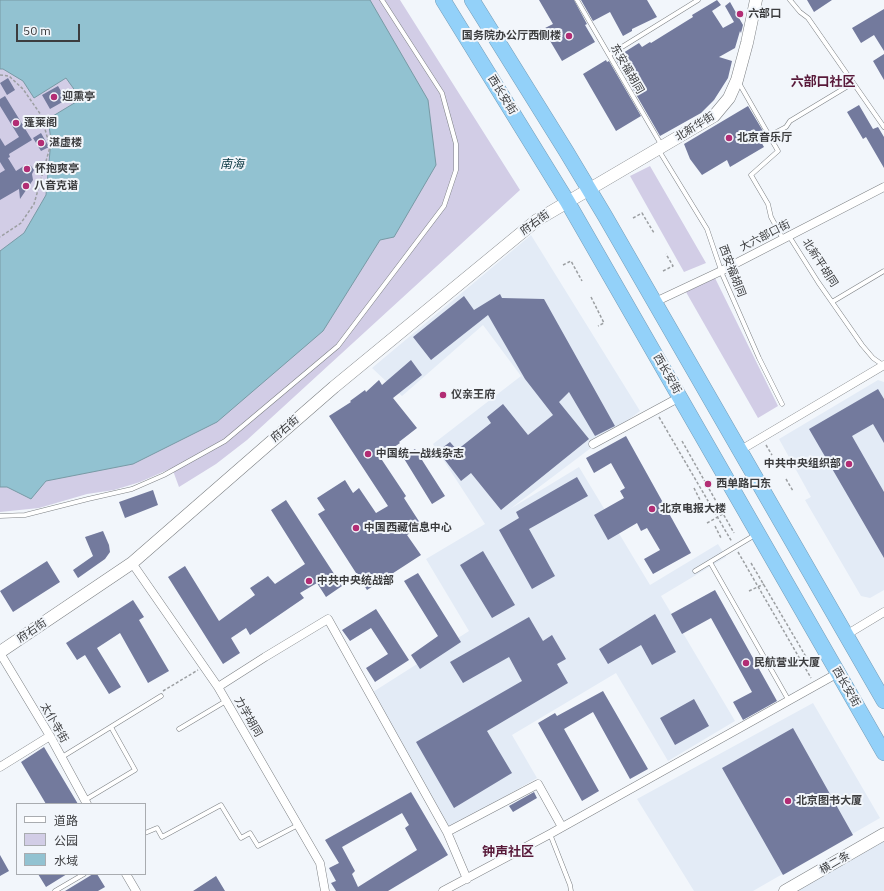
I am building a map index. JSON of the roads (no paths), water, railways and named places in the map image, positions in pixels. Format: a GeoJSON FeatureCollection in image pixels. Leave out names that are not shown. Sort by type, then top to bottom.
{"type":"FeatureCollection","features":[{"type":"Feature","properties":{"kind":"highway","name":"西长安街"},"geometry":{"type":"LineString","coordinates":[[443,0],[567,201],[884,753]]}},
{"type":"Feature","properties":{"kind":"highway"},"geometry":{"type":"LineString","coordinates":[[472,0],[589,189],[884,701]]}},
{"type":"Feature","properties":{"kind":"main road","name":"北新华街"},"geometry":{"type":"LineString","coordinates":[[589,189],[714,116],[729,98],[737,80],[756,0]]}},
{"type":"Feature","properties":{"kind":"main road","name":"府右街"},"geometry":{"type":"LineString","coordinates":[[0,653],[132,564],[340,382],[537,220],[589,189]]}},
{"type":"Feature","properties":{"kind":"main road","name":"横二条"},"geometry":{"type":"LineString","coordinates":[[785,891],[884,834]]}},
{"type":"Feature","properties":{"kind":"main road","name":"横二条"},"geometry":{"type":"LineString","coordinates":[[799,891],[884,841]]}},
{"type":"Feature","properties":{"kind":"street","name":"大六部口街"},"geometry":{"type":"LineString","coordinates":[[655,302],[721,271],[884,187]]}},
{"type":"Feature","properties":{"kind":"street"},"geometry":{"type":"LineString","coordinates":[[739,450],[884,365]]}},
{"type":"Feature","properties":{"kind":"street"},"geometry":{"type":"LineString","coordinates":[[593,444],[680,397]]}},
{"type":"Feature","properties":{"kind":"street","name":"力学胡同"},"geometry":{"type":"LineString","coordinates":[[132,564],[218,687],[320,863],[325,891]]}},
{"type":"Feature","properties":{"kind":"street"},"geometry":{"type":"LineString","coordinates":[[846,635],[884,612]]}},
{"type":"Feature","properties":{"kind":"street"},"geometry":{"type":"LineString","coordinates":[[218,687],[264,657],[328,620],[446,832],[467,879]]}},
{"type":"Feature","properties":{"kind":"street","name":"太仆寺街"},"geometry":{"type":"LineString","coordinates":[[0,653],[50,736],[86,802]]}},
{"type":"Feature","properties":{"kind":"street"},"geometry":{"type":"LineString","coordinates":[[443,891],[550,834],[838,673]]}},
{"type":"Feature","properties":{"kind":"street"},"geometry":{"type":"LineString","coordinates":[[0,767],[50,736]]}},
{"type":"Feature","properties":{"kind":"street"},"geometry":{"type":"LineString","coordinates":[[446,832],[538,784],[562,827]]}},
{"type":"Feature","properties":{"kind":"street"},"geometry":{"type":"LineString","coordinates":[[127,875],[136,891]]}},
{"type":"Feature","properties":{"kind":"lane"},"geometry":{"type":"LineString","coordinates":[[0,516],[25,515],[132,489],[164,475],[225,441],[338,346],[444,206],[456,170],[456,144],[442,94],[382,0]]}},
{"type":"Feature","properties":{"kind":"lane","name":"东安福胡同"},"geometry":{"type":"LineString","coordinates":[[577,0],[660,148]]}},
{"type":"Feature","properties":{"kind":"lane"},"geometry":{"type":"LineString","coordinates":[[609,55],[698,0]]}},
{"type":"Feature","properties":{"kind":"lane"},"geometry":{"type":"LineString","coordinates":[[790,0],[800,12],[808,18],[884,127]]}},
{"type":"Feature","properties":{"kind":"lane"},"geometry":{"type":"LineString","coordinates":[[737,80],[770,136],[786,127],[790,121],[853,83]]}},
{"type":"Feature","properties":{"kind":"lane","name":"北新平胡同"},"geometry":{"type":"LineString","coordinates":[[770,136],[778,151],[751,175],[768,204],[771,217],[868,352],[878,362],[884,365]]}},
{"type":"Feature","properties":{"kind":"lane","name":"西安福胡同"},"geometry":{"type":"LineString","coordinates":[[660,148],[707,230],[721,271],[759,358],[782,404]]}},
{"type":"Feature","properties":{"kind":"lane","name":"北新平胡同"},"geometry":{"type":"LineString","coordinates":[[832,302],[884,271]]}},
{"type":"Feature","properties":{"kind":"lane"},"geometry":{"type":"LineString","coordinates":[[695,570],[758,533]]}},
{"type":"Feature","properties":{"kind":"lane"},"geometry":{"type":"LineString","coordinates":[[710,562],[789,701]]}},
{"type":"Feature","properties":{"kind":"lane"},"geometry":{"type":"LineString","coordinates":[[61,758],[161,696]]}},
{"type":"Feature","properties":{"kind":"lane"},"geometry":{"type":"LineString","coordinates":[[179,729],[226,701]]}},
{"type":"Feature","properties":{"kind":"lane"},"geometry":{"type":"LineString","coordinates":[[86,802],[135,770],[111,727]]}},
{"type":"Feature","properties":{"kind":"lane"},"geometry":{"type":"LineString","coordinates":[[146,834],[157,828],[162,837],[221,805],[241,838],[250,833],[258,846],[298,825]]}},
{"type":"Feature","properties":{"kind":"lane"},"geometry":{"type":"LineString","coordinates":[[550,834],[571,891]]}},
{"type":"Feature","properties":{"kind":"lane"},"geometry":{"type":"LineString","coordinates":[[55,891],[82,875]]}},
{"type":"Feature","properties":{"kind":"water","name":"南海"},"geometry":{"type":"Polygon","coordinates":[[[0,0],[370,0],[428,100],[436,165],[394,237],[380,240],[323,331],[217,422],[133,464],[46,481],[31,499],[7,487],[0,487],[0,251],[24,233],[46,195],[51,140],[48,119],[81,99],[66,78],[34,98],[23,81],[3,69],[0,69],[0,0]]]}},
{"type":"Feature","properties":{"kind":"place","name":"六部口"},"geometry":{"type":"Point","coordinates":[740,14]}},
{"type":"Feature","properties":{"kind":"place","name":"国务院办公厅西侧楼"},"geometry":{"type":"Point","coordinates":[569,36]}},
{"type":"Feature","properties":{"kind":"place","name":"迎熏亭"},"geometry":{"type":"Point","coordinates":[54,97]}},
{"type":"Feature","properties":{"kind":"place","name":"蓬莱阁"},"geometry":{"type":"Point","coordinates":[16,123]}},
{"type":"Feature","properties":{"kind":"place","name":"北京音乐厅"},"geometry":{"type":"Point","coordinates":[729,138]}},
{"type":"Feature","properties":{"kind":"place","name":"湛虚楼"},"geometry":{"type":"Point","coordinates":[41,143]}},
{"type":"Feature","properties":{"kind":"place","name":"怀抱爽亭"},"geometry":{"type":"Point","coordinates":[27,169]}},
{"type":"Feature","properties":{"kind":"place","name":"八音克谐"},"geometry":{"type":"Point","coordinates":[26,186]}},
{"type":"Feature","properties":{"kind":"place","name":"仪亲王府"},"geometry":{"type":"Point","coordinates":[443,395]}},
{"type":"Feature","properties":{"kind":"place","name":"中国统一战线杂志"},"geometry":{"type":"Point","coordinates":[368,454]}},
{"type":"Feature","properties":{"kind":"place","name":"中共中央组织部"},"geometry":{"type":"Point","coordinates":[849,464]}},
{"type":"Feature","properties":{"kind":"place","name":"西单路口东"},"geometry":{"type":"Point","coordinates":[708,484]}},
{"type":"Feature","properties":{"kind":"place","name":"北京电报大楼"},"geometry":{"type":"Point","coordinates":[652,509]}},
{"type":"Feature","properties":{"kind":"place","name":"中国西藏信息中心"},"geometry":{"type":"Point","coordinates":[356,528]}},
{"type":"Feature","properties":{"kind":"place","name":"中共中央统战部"},"geometry":{"type":"Point","coordinates":[309,581]}},
{"type":"Feature","properties":{"kind":"place","name":"民航营业大厦"},"geometry":{"type":"Point","coordinates":[746,663]}},
{"type":"Feature","properties":{"kind":"place","name":"北京图书大厦"},"geometry":{"type":"Point","coordinates":[788,801]}},
{"type":"Feature","properties":{"kind":"district","name":"六部口社区"},"geometry":{"type":"Point","coordinates":[823,82]}},
{"type":"Feature","properties":{"kind":"district","name":"钟声社区"},"geometry":{"type":"Point","coordinates":[508,852]}}]}
